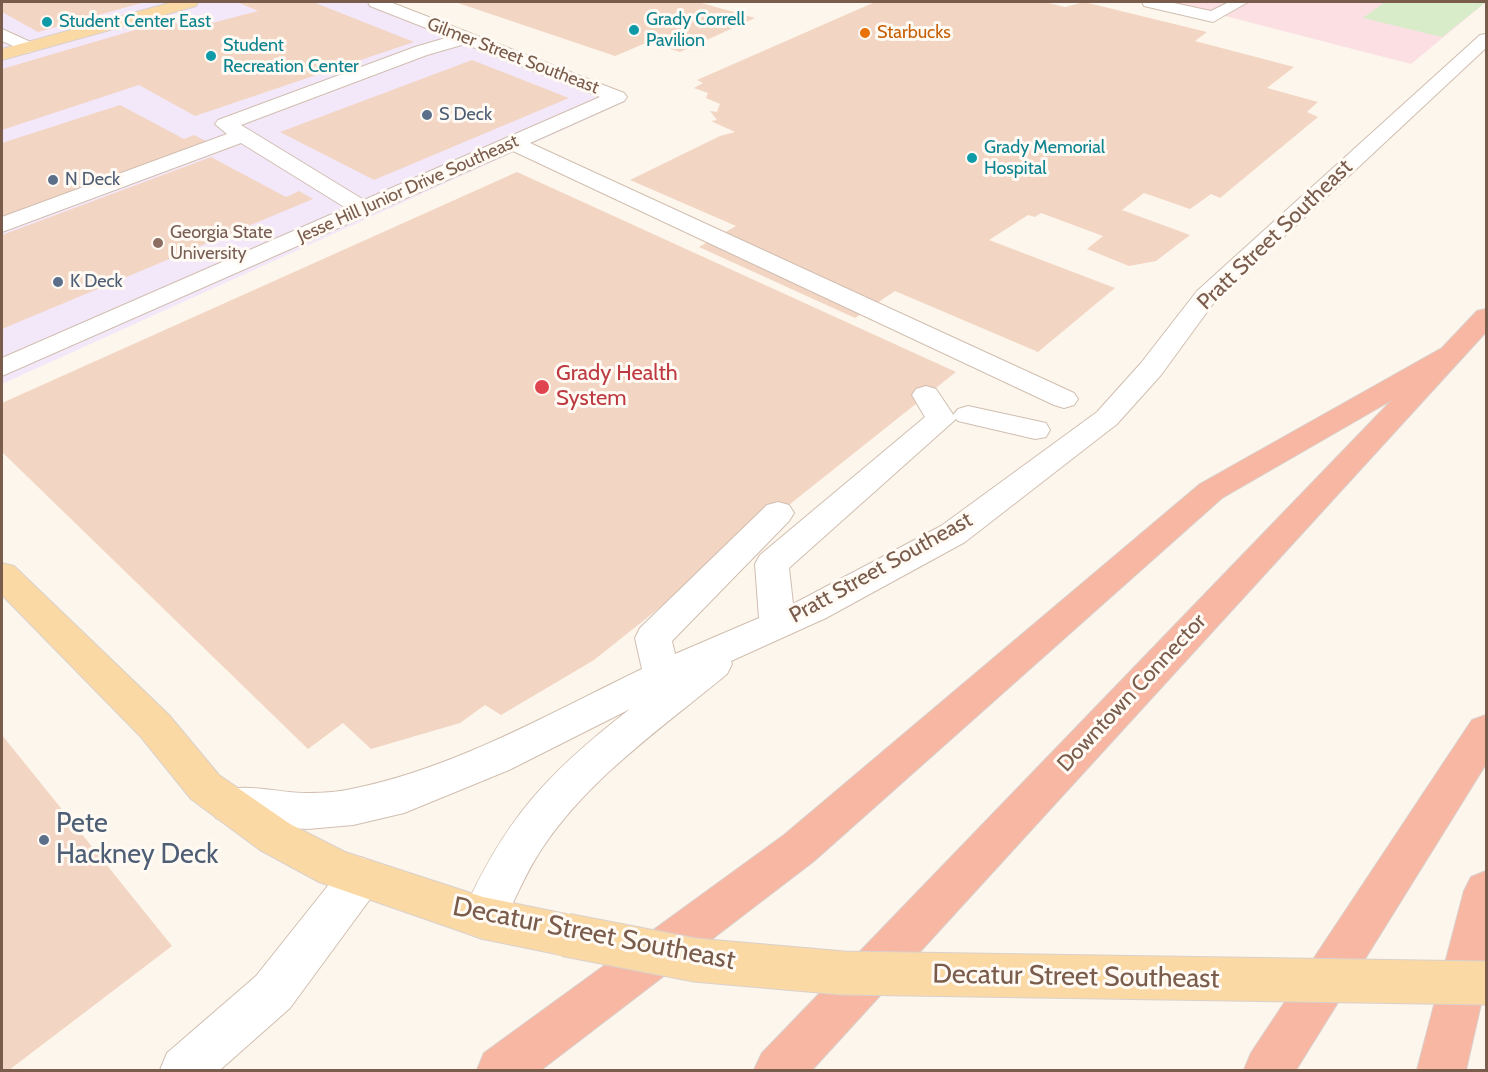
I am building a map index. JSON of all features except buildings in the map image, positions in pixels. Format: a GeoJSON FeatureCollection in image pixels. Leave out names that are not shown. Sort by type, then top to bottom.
{"type":"FeatureCollection","features":[{"type":"Feature","properties":{"kind":"highway","name":"Downtown Connector"},"geometry":{"type":"LineString","coordinates":[[778,1071],[1486,317]]}},
{"type":"Feature","properties":{"kind":"highway"},"geometry":{"type":"LineString","coordinates":[[501,1071],[799,848],[1211,491],[1450,354]]}},
{"type":"Feature","properties":{"kind":"highway"},"geometry":{"type":"LineString","coordinates":[[1268,1071],[1486,731]]}},
{"type":"Feature","properties":{"kind":"highway"},"geometry":{"type":"LineString","coordinates":[[1441,1071],[1486,891]]}},
{"type":"Feature","properties":{"kind":"main road"},"geometry":{"type":"LineString","coordinates":[[2,55],[190,2]]}},
{"type":"Feature","properties":{"kind":"main road","name":"Decatur Street Southeast"},"geometry":{"type":"LineString","coordinates":[[2,575],[155,726],[205,787],[275,837],[334,868],[483,918],[695,960],[843,973],[1486,983]]}},
{"type":"Feature","properties":{"kind":"street","name":"Gilmer Street Southeast"},"geometry":{"type":"LineString","coordinates":[[376,2],[617,97]]}},
{"type":"Feature","properties":{"kind":"street"},"geometry":{"type":"LineString","coordinates":[[1150,2],[1213,17],[1240,2]]}},
{"type":"Feature","properties":{"kind":"street"},"geometry":{"type":"LineString","coordinates":[[2,34],[29,48]]}},
{"type":"Feature","properties":{"kind":"street"},"geometry":{"type":"LineString","coordinates":[[363,209],[225,124],[465,38]]}},
{"type":"Feature","properties":{"kind":"street","name":"Pratt Street Southeast"},"geometry":{"type":"LineString","coordinates":[[231,805],[307,811],[353,807],[404,795],[495,758],[662,676],[814,609],[953,534],[1107,418],[1151,369],[1206,296],[1486,39]]}},
{"type":"Feature","properties":{"kind":"street","name":"Jesse Hill Junior Drive Southeast"},"geometry":{"type":"LineString","coordinates":[[2,368],[617,97]]}},
{"type":"Feature","properties":{"kind":"street"},"geometry":{"type":"LineString","coordinates":[[2,225],[243,135]]}},
{"type":"Feature","properties":{"kind":"street"},"geometry":{"type":"LineString","coordinates":[[513,143],[1064,399]]}},
{"type":"Feature","properties":{"kind":"street"},"geometry":{"type":"LineString","coordinates":[[483,918],[528,833],[559,795],[592,763],[760,632],[772,564],[941,419],[926,395]]}},
{"type":"Feature","properties":{"kind":"street"},"geometry":{"type":"LineString","coordinates":[[968,414],[1035,430]]}},
{"type":"Feature","properties":{"kind":"street"},"geometry":{"type":"LineString","coordinates":[[662,676],[653,638],[778,513]]}},
{"type":"Feature","properties":{"kind":"street"},"geometry":{"type":"LineString","coordinates":[[184,1071],[273,992],[361,877]]}},
{"type":"Feature","properties":{"kind":"shaded area","name":"Georgia State University"},"geometry":{"type":"Polygon","coordinates":[[[2,2],[366,2],[627,101],[2,384],[2,2]]]}},
{"type":"Feature","properties":{"kind":"shaded area"},"geometry":{"type":"Polygon","coordinates":[[[1171,2],[1486,2],[1411,64],[1171,2]]]}},
{"type":"Feature","properties":{"kind":"green space"},"geometry":{"type":"Polygon","coordinates":[[[1385,2],[1486,2],[1442,37],[1363,18],[1385,2]]]}},
{"type":"Feature","properties":{"kind":"place","name":"Student Center East"},"geometry":{"type":"Point","coordinates":[47,22]}},
{"type":"Feature","properties":{"kind":"place","name":"Grady Correll Pavilion"},"geometry":{"type":"Point","coordinates":[634,30]}},
{"type":"Feature","properties":{"kind":"place","name":"Starbucks"},"geometry":{"type":"Point","coordinates":[865,33]}},
{"type":"Feature","properties":{"kind":"place","name":"Student Recreation Center"},"geometry":{"type":"Point","coordinates":[211,56]}},
{"type":"Feature","properties":{"kind":"place","name":"S Deck"},"geometry":{"type":"Point","coordinates":[427,115]}},
{"type":"Feature","properties":{"kind":"place","name":"Grady Memorial Hospital"},"geometry":{"type":"Point","coordinates":[972,158]}},
{"type":"Feature","properties":{"kind":"place","name":"N Deck"},"geometry":{"type":"Point","coordinates":[53,180]}},
{"type":"Feature","properties":{"kind":"place","name":"Georgia State University"},"geometry":{"type":"Point","coordinates":[158,243]}},
{"type":"Feature","properties":{"kind":"place","name":"K Deck"},"geometry":{"type":"Point","coordinates":[58,282]}},
{"type":"Feature","properties":{"kind":"place","name":"Grady Health System"},"geometry":{"type":"Point","coordinates":[542,387]}},
{"type":"Feature","properties":{"kind":"place","name":"Pete Hackney Deck"},"geometry":{"type":"Point","coordinates":[44,840]}}]}
